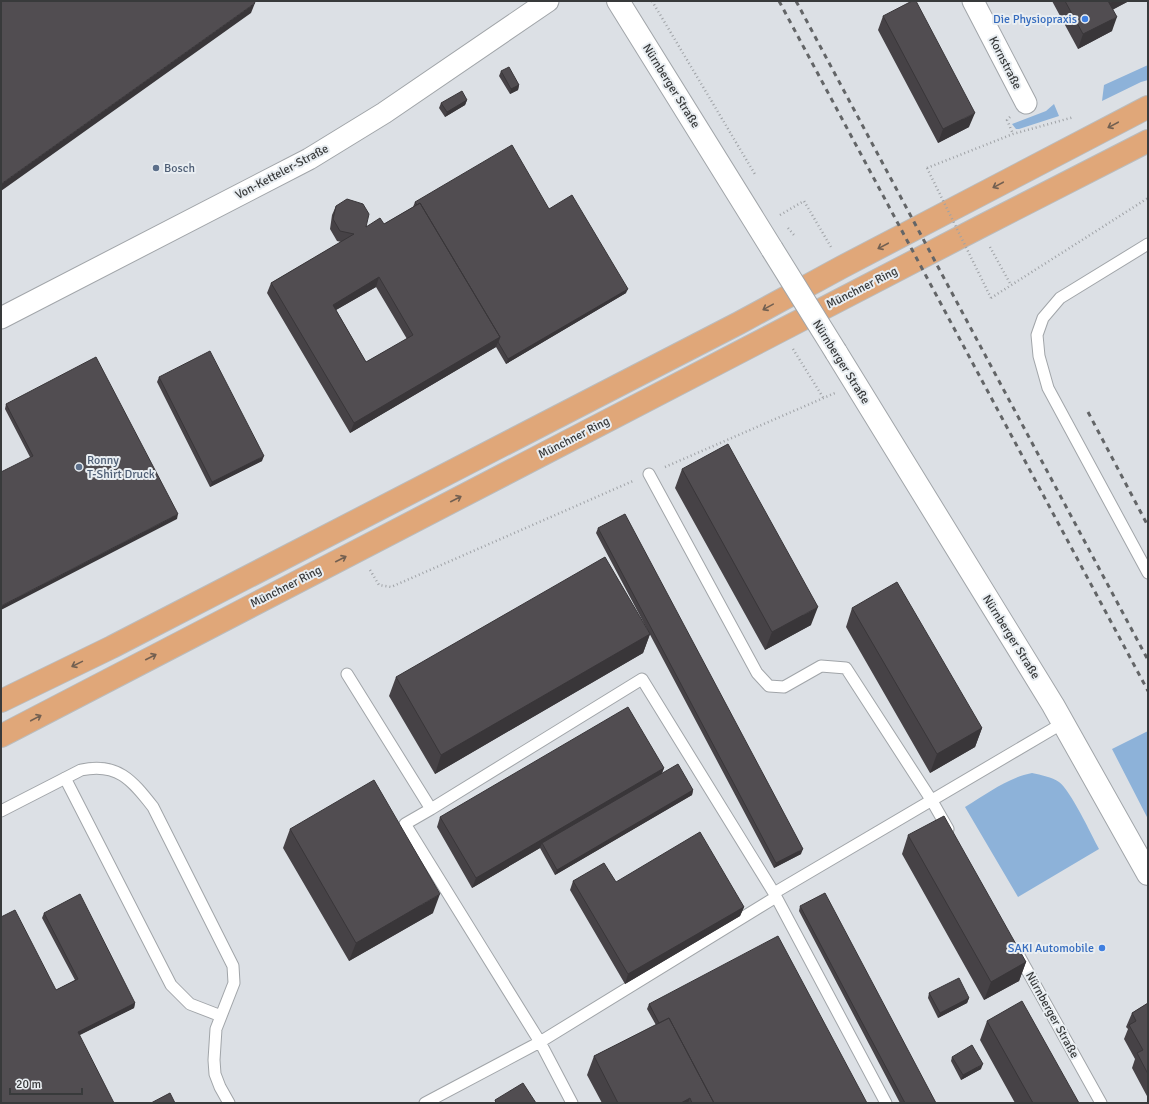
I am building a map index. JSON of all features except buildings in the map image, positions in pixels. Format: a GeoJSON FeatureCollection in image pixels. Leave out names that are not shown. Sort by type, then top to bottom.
{"type":"FeatureCollection","features":[{"type":"Feature","properties":{"kind":"main road"},"geometry":{"type":"LineString","coordinates":[[1,701],[112,648],[725,330],[849,263],[1148,107]]}},
{"type":"Feature","properties":{"kind":"main road","name":"Münchner Ring"},"geometry":{"type":"LineString","coordinates":[[1,736],[1148,141]]}},
{"type":"Feature","properties":{"kind":"street","name":"Von-Ketteler-Straße"},"geometry":{"type":"LineString","coordinates":[[1,318],[309,159],[384,113],[548,1]]}},
{"type":"Feature","properties":{"kind":"street","name":"Nürnberger Straße"},"geometry":{"type":"LineString","coordinates":[[618,1],[1053,705],[1148,874]]}},
{"type":"Feature","properties":{"kind":"street","name":"Kornstraße"},"geometry":{"type":"LineString","coordinates":[[973,1],[1026,103]]}},
{"type":"Feature","properties":{"kind":"lane"},"geometry":{"type":"LineString","coordinates":[[1148,244],[1060,298],[1043,318],[1037,335],[1039,356],[1048,388],[1148,574]]}},
{"type":"Feature","properties":{"kind":"lane"},"geometry":{"type":"LineString","coordinates":[[649,474],[757,673],[769,686],[784,687],[821,666],[846,668],[932,801],[955,841]]}},
{"type":"Feature","properties":{"kind":"lane"},"geometry":{"type":"LineString","coordinates":[[347,674],[431,809]]}},
{"type":"Feature","properties":{"kind":"lane"},"geometry":{"type":"LineString","coordinates":[[572,1103],[540,1042],[405,824],[642,679],[775,895],[886,1103]]}},
{"type":"Feature","properties":{"kind":"lane"},"geometry":{"type":"LineString","coordinates":[[425,1103],[540,1042],[775,895],[1063,723]]}},
{"type":"Feature","properties":{"kind":"lane"},"geometry":{"type":"LineString","coordinates":[[1,811],[81,770],[93,767],[106,768],[127,778],[141,791],[153,807],[233,966],[234,983],[216,1029],[214,1060],[215,1074],[228,1103]]}},
{"type":"Feature","properties":{"kind":"lane"},"geometry":{"type":"LineString","coordinates":[[66,778],[171,986],[190,1004],[221,1016]]}},
{"type":"Feature","properties":{"kind":"lane","name":"Nürnberger Straße"},"geometry":{"type":"LineString","coordinates":[[1013,945],[1101,1103]]}},
{"type":"Feature","properties":{"kind":"path"},"geometry":{"type":"LineString","coordinates":[[652,1],[760,182]]}},
{"type":"Feature","properties":{"kind":"path"},"geometry":{"type":"LineString","coordinates":[[1013,134],[927,168],[991,298],[1148,198]]}},
{"type":"Feature","properties":{"kind":"path"},"geometry":{"type":"LineString","coordinates":[[780,215],[804,201],[829,244]]}},
{"type":"Feature","properties":{"kind":"path"},"geometry":{"type":"LineString","coordinates":[[776,209],[783,220]]}},
{"type":"Feature","properties":{"kind":"path"},"geometry":{"type":"LineString","coordinates":[[787,225],[794,236]]}},
{"type":"Feature","properties":{"kind":"path"},"geometry":{"type":"LineString","coordinates":[[980,227],[1011,285]]}},
{"type":"Feature","properties":{"kind":"path"},"geometry":{"type":"LineString","coordinates":[[796,354],[824,399]]}},
{"type":"Feature","properties":{"kind":"path"},"geometry":{"type":"LineString","coordinates":[[358,550],[379,585],[391,587],[824,399],[855,383]]}},
{"type":"Feature","properties":{"kind":"shaded area"},"geometry":{"type":"Polygon","coordinates":[[[1148,65],[1148,80],[1102,101],[1104,85],[1148,65]]]}},
{"type":"Feature","properties":{"kind":"shaded area"},"geometry":{"type":"Polygon","coordinates":[[[1054,104],[1059,116],[1019,129],[1016,129],[1012,124],[1046,111],[1054,104]]]}},
{"type":"Feature","properties":{"kind":"shaded area"},"geometry":{"type":"Polygon","coordinates":[[[1148,731],[1148,819],[1112,749],[1148,731]]]}},
{"type":"Feature","properties":{"kind":"shaded area"},"geometry":{"type":"Polygon","coordinates":[[[1032,773],[1053,779],[1064,787],[1075,803],[1099,849],[1018,897],[965,807],[1006,783],[1023,775],[1032,773]]]}},
{"type":"Feature","properties":{"kind":"railway"},"geometry":{"type":"LineString","coordinates":[[779,1],[1148,691]]}},
{"type":"Feature","properties":{"kind":"railway"},"geometry":{"type":"LineString","coordinates":[[796,1],[1148,660]]}},
{"type":"Feature","properties":{"kind":"railway"},"geometry":{"type":"LineString","coordinates":[[1088,412],[1148,526]]}},
{"type":"Feature","properties":{"kind":"place","name":"Die Physiopraxis"},"geometry":{"type":"Point","coordinates":[1085,19]}},
{"type":"Feature","properties":{"kind":"place","name":"Bosch"},"geometry":{"type":"Point","coordinates":[156,168]}},
{"type":"Feature","properties":{"kind":"place","name":"Ronny T-Shirt Druck"},"geometry":{"type":"Point","coordinates":[79,467]}},
{"type":"Feature","properties":{"kind":"place","name":"SAKI Automobile"},"geometry":{"type":"Point","coordinates":[1102,948]}}]}
